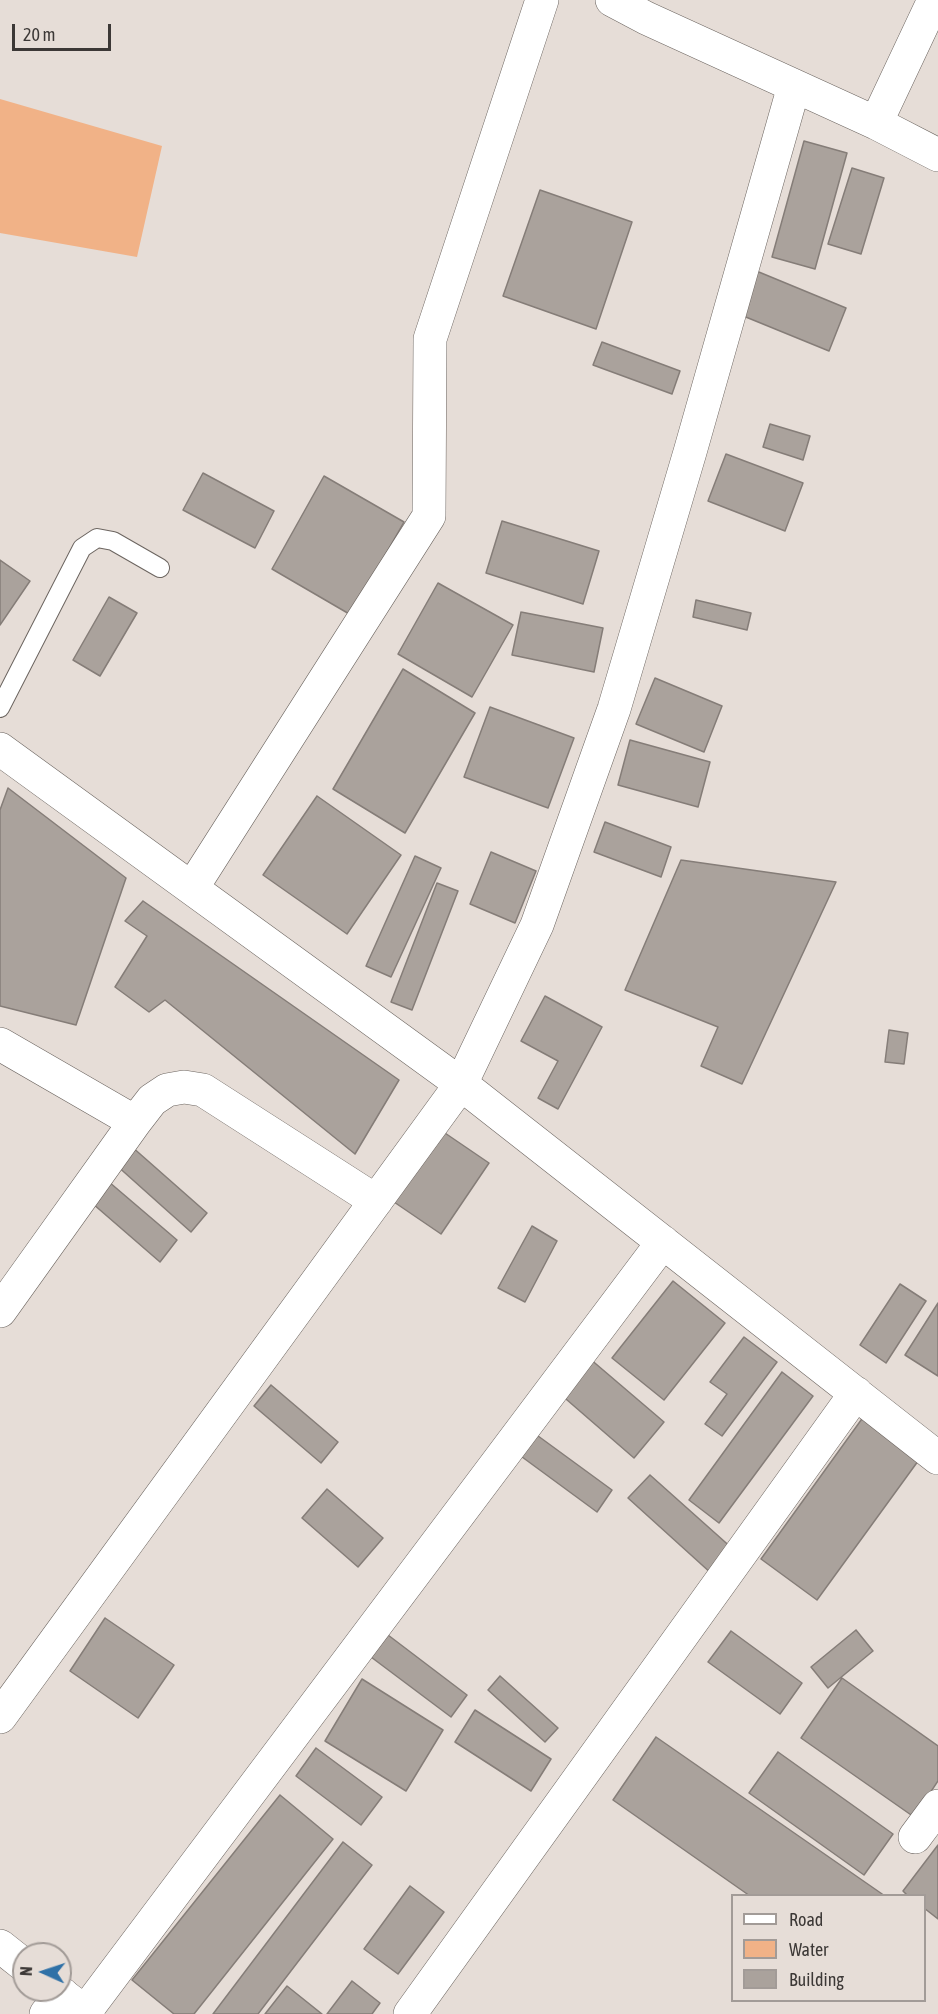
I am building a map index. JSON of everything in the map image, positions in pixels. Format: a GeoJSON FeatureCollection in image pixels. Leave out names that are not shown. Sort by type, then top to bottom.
{"type":"FeatureCollection","features":[{"type":"Feature","properties":{"kind":"street"},"geometry":{"type":"LineString","coordinates":[[192,888],[429,516],[430,339],[542,0]]}},
{"type":"Feature","properties":{"kind":"street"},"geometry":{"type":"LineString","coordinates":[[612,0],[938,154]]}},
{"type":"Feature","properties":{"kind":"street"},"geometry":{"type":"LineString","coordinates":[[876,123],[934,0]]}},
{"type":"Feature","properties":{"kind":"street"},"geometry":{"type":"LineString","coordinates":[[0,1717],[461,1084],[537,926],[614,709],[794,86]]}},
{"type":"Feature","properties":{"kind":"street"},"geometry":{"type":"LineString","coordinates":[[0,749],[461,1084],[938,1458]]}},
{"type":"Feature","properties":{"kind":"street"},"geometry":{"type":"LineString","coordinates":[[0,1044],[135,1122]]}},
{"type":"Feature","properties":{"kind":"street"},"geometry":{"type":"LineString","coordinates":[[0,1311],[135,1122],[152,1100],[167,1090],[184,1087],[203,1090],[376,1201]]}},
{"type":"Feature","properties":{"kind":"street"},"geometry":{"type":"LineString","coordinates":[[67,2005],[663,1242]]}},
{"type":"Feature","properties":{"kind":"street"},"geometry":{"type":"LineString","coordinates":[[410,2014],[856,1393]]}},
{"type":"Feature","properties":{"kind":"street"},"geometry":{"type":"LineString","coordinates":[[915,1837],[938,1806]]}},
{"type":"Feature","properties":{"kind":"street"},"geometry":{"type":"LineString","coordinates":[[0,1946],[12,1956]]}},
{"type":"Feature","properties":{"kind":"lane"},"geometry":{"type":"LineString","coordinates":[[0,708],[82,548],[97,537],[113,540],[160,568]]}},
{"type":"Feature","properties":{"kind":"water"},"geometry":{"type":"Polygon","coordinates":[[[0,99],[162,146],[137,257],[0,233],[0,99]]]}},
{"type":"Feature","properties":{"kind":"building"},"geometry":{"type":"Polygon","coordinates":[[[804,141],[847,153],[815,269],[772,257],[804,141]]]}},
{"type":"Feature","properties":{"kind":"building"},"geometry":{"type":"Polygon","coordinates":[[[852,168],[884,178],[861,254],[828,244],[852,168]]]}},
{"type":"Feature","properties":{"kind":"building"},"geometry":{"type":"Polygon","coordinates":[[[540,190],[632,222],[596,329],[503,296],[540,190]]]}},
{"type":"Feature","properties":{"kind":"building"},"geometry":{"type":"Polygon","coordinates":[[[754,270],[846,308],[829,351],[736,313],[754,270]]]}},
{"type":"Feature","properties":{"kind":"building"},"geometry":{"type":"Polygon","coordinates":[[[602,342],[680,371],[672,394],[593,365],[602,342]]]}},
{"type":"Feature","properties":{"kind":"building"},"geometry":{"type":"Polygon","coordinates":[[[770,424],[810,436],[803,460],[763,447],[770,424]]]}},
{"type":"Feature","properties":{"kind":"building"},"geometry":{"type":"Polygon","coordinates":[[[726,454],[803,483],[785,531],[708,501],[726,454]]]}},
{"type":"Feature","properties":{"kind":"building"},"geometry":{"type":"Polygon","coordinates":[[[203,473],[274,511],[255,548],[183,510],[203,473]]]}},
{"type":"Feature","properties":{"kind":"building"},"geometry":{"type":"Polygon","coordinates":[[[324,476],[404,522],[351,615],[272,569],[324,476]]]}},
{"type":"Feature","properties":{"kind":"building"},"geometry":{"type":"Polygon","coordinates":[[[502,521],[599,551],[583,604],[486,573],[502,521]]]}},
{"type":"Feature","properties":{"kind":"building"},"geometry":{"type":"Polygon","coordinates":[[[0,560],[30,581],[0,625],[0,560]]]}},
{"type":"Feature","properties":{"kind":"building"},"geometry":{"type":"Polygon","coordinates":[[[438,583],[513,625],[472,697],[398,654],[438,583]]]}},
{"type":"Feature","properties":{"kind":"building"},"geometry":{"type":"Polygon","coordinates":[[[109,597],[137,613],[100,676],[73,660],[109,597]]]}},
{"type":"Feature","properties":{"kind":"building"},"geometry":{"type":"Polygon","coordinates":[[[696,600],[751,613],[747,630],[693,617],[696,600]]]}},
{"type":"Feature","properties":{"kind":"building"},"geometry":{"type":"Polygon","coordinates":[[[521,612],[603,628],[594,672],[512,655],[521,612]]]}},
{"type":"Feature","properties":{"kind":"building"},"geometry":{"type":"Polygon","coordinates":[[[403,669],[475,713],[405,833],[333,789],[403,669]]]}},
{"type":"Feature","properties":{"kind":"building"},"geometry":{"type":"Polygon","coordinates":[[[655,678],[722,706],[704,752],[636,724],[655,678]]]}},
{"type":"Feature","properties":{"kind":"building"},"geometry":{"type":"Polygon","coordinates":[[[490,707],[574,738],[548,808],[464,777],[490,707]]]}},
{"type":"Feature","properties":{"kind":"building"},"geometry":{"type":"Polygon","coordinates":[[[630,740],[710,762],[698,807],[618,785],[630,740]]]}},
{"type":"Feature","properties":{"kind":"building"},"geometry":{"type":"Polygon","coordinates":[[[8,788],[126,878],[76,1025],[0,1006],[0,810],[8,788]]]}},
{"type":"Feature","properties":{"kind":"building"},"geometry":{"type":"Polygon","coordinates":[[[317,796],[401,855],[347,934],[263,875],[317,796]]]}},
{"type":"Feature","properties":{"kind":"building"},"geometry":{"type":"Polygon","coordinates":[[[605,822],[671,847],[661,877],[594,852],[605,822]]]}},
{"type":"Feature","properties":{"kind":"building"},"geometry":{"type":"Polygon","coordinates":[[[491,852],[536,871],[515,923],[470,904],[491,852]]]}},
{"type":"Feature","properties":{"kind":"building"},"geometry":{"type":"Polygon","coordinates":[[[415,856],[441,868],[391,977],[366,966],[415,856]]]}},
{"type":"Feature","properties":{"kind":"building"},"geometry":{"type":"Polygon","coordinates":[[[681,860],[836,882],[742,1084],[701,1066],[718,1027],[625,990],[681,860]]]}},
{"type":"Feature","properties":{"kind":"building"},"geometry":{"type":"Polygon","coordinates":[[[437,883],[458,891],[412,1010],[391,1002],[437,883]]]}},
{"type":"Feature","properties":{"kind":"building"},"geometry":{"type":"Polygon","coordinates":[[[143,901],[399,1080],[355,1154],[165,1000],[149,1012],[115,987],[147,936],[125,921],[143,901]]]}},
{"type":"Feature","properties":{"kind":"building"},"geometry":{"type":"Polygon","coordinates":[[[545,996],[602,1027],[558,1109],[538,1098],[558,1061],[521,1041],[545,996]]]}},
{"type":"Feature","properties":{"kind":"building"},"geometry":{"type":"Polygon","coordinates":[[[889,1030],[908,1033],[904,1064],[885,1062],[889,1030]]]}},
{"type":"Feature","properties":{"kind":"building"},"geometry":{"type":"Polygon","coordinates":[[[442,1131],[489,1163],[441,1234],[394,1202],[442,1131]]]}},
{"type":"Feature","properties":{"kind":"building"},"geometry":{"type":"Polygon","coordinates":[[[131,1146],[207,1213],[191,1232],[115,1164],[131,1146]]]}},
{"type":"Feature","properties":{"kind":"building"},"geometry":{"type":"Polygon","coordinates":[[[102,1176],[177,1240],[160,1262],[85,1197],[102,1176]]]}},
{"type":"Feature","properties":{"kind":"building"},"geometry":{"type":"Polygon","coordinates":[[[532,1226],[557,1241],[525,1302],[498,1288],[532,1226]]]}},
{"type":"Feature","properties":{"kind":"building"},"geometry":{"type":"Polygon","coordinates":[[[673,1281],[725,1323],[664,1400],[612,1358],[673,1281]]]}},
{"type":"Feature","properties":{"kind":"building"},"geometry":{"type":"Polygon","coordinates":[[[900,1284],[926,1301],[886,1363],[860,1345],[900,1284]]]}},
{"type":"Feature","properties":{"kind":"building"},"geometry":{"type":"Polygon","coordinates":[[[938,1303],[938,1376],[905,1355],[938,1303]]]}},
{"type":"Feature","properties":{"kind":"building"},"geometry":{"type":"Polygon","coordinates":[[[744,1337],[777,1362],[722,1436],[705,1424],[727,1394],[710,1382],[744,1337]]]}},
{"type":"Feature","properties":{"kind":"building"},"geometry":{"type":"Polygon","coordinates":[[[589,1358],[664,1422],[634,1458],[559,1393],[589,1358]]]}},
{"type":"Feature","properties":{"kind":"building"},"geometry":{"type":"Polygon","coordinates":[[[782,1372],[813,1396],[719,1523],[689,1500],[782,1372]]]}},
{"type":"Feature","properties":{"kind":"building"},"geometry":{"type":"Polygon","coordinates":[[[271,1385],[338,1442],[321,1463],[254,1406],[271,1385]]]}},
{"type":"Feature","properties":{"kind":"building"},"geometry":{"type":"Polygon","coordinates":[[[864,1416],[921,1457],[817,1600],[761,1559],[864,1416]]]}},
{"type":"Feature","properties":{"kind":"building"},"geometry":{"type":"Polygon","coordinates":[[[534,1433],[612,1490],[597,1512],[518,1454],[534,1433]]]}},
{"type":"Feature","properties":{"kind":"building"},"geometry":{"type":"Polygon","coordinates":[[[650,1475],[734,1550],[712,1574],[628,1498],[650,1475]]]}},
{"type":"Feature","properties":{"kind":"building"},"geometry":{"type":"Polygon","coordinates":[[[327,1489],[383,1538],[358,1567],[302,1518],[327,1489]]]}},
{"type":"Feature","properties":{"kind":"building"},"geometry":{"type":"Polygon","coordinates":[[[105,1618],[174,1665],[138,1718],[70,1671],[105,1618]]]}},
{"type":"Feature","properties":{"kind":"building"},"geometry":{"type":"Polygon","coordinates":[[[856,1630],[873,1651],[828,1688],[811,1667],[856,1630]]]}},
{"type":"Feature","properties":{"kind":"building"},"geometry":{"type":"Polygon","coordinates":[[[731,1631],[802,1683],[780,1714],[708,1662],[731,1631]]]}},
{"type":"Feature","properties":{"kind":"building"},"geometry":{"type":"Polygon","coordinates":[[[388,1635],[467,1695],[451,1717],[371,1657],[388,1635]]]}},
{"type":"Feature","properties":{"kind":"building"},"geometry":{"type":"Polygon","coordinates":[[[500,1676],[558,1728],[545,1742],[488,1690],[500,1676]]]}},
{"type":"Feature","properties":{"kind":"building"},"geometry":{"type":"Polygon","coordinates":[[[842,1678],[938,1746],[938,1781],[914,1817],[801,1738],[842,1678]]]}},
{"type":"Feature","properties":{"kind":"building"},"geometry":{"type":"Polygon","coordinates":[[[362,1679],[443,1730],[406,1791],[325,1741],[362,1679]]]}},
{"type":"Feature","properties":{"kind":"building"},"geometry":{"type":"Polygon","coordinates":[[[475,1710],[551,1759],[531,1791],[455,1742],[475,1710]]]}},
{"type":"Feature","properties":{"kind":"building"},"geometry":{"type":"Polygon","coordinates":[[[656,1737],[882,1894],[747,1894],[613,1800],[656,1737]]]}},
{"type":"Feature","properties":{"kind":"building"},"geometry":{"type":"Polygon","coordinates":[[[316,1748],[382,1797],[361,1825],[296,1776],[316,1748]]]}},
{"type":"Feature","properties":{"kind":"building"},"geometry":{"type":"Polygon","coordinates":[[[778,1752],[893,1834],[864,1875],[749,1793],[778,1752]]]}},
{"type":"Feature","properties":{"kind":"building"},"geometry":{"type":"Polygon","coordinates":[[[280,1795],[333,1839],[194,2014],[174,2014],[132,1980],[280,1795]]]}},
{"type":"Feature","properties":{"kind":"building"},"geometry":{"type":"Polygon","coordinates":[[[343,1842],[372,1865],[258,2014],[213,2014],[343,1842]]]}},
{"type":"Feature","properties":{"kind":"building"},"geometry":{"type":"Polygon","coordinates":[[[938,1845],[938,1919],[926,1910],[926,1894],[906,1894],[903,1891],[938,1845]]]}},
{"type":"Feature","properties":{"kind":"building"},"geometry":{"type":"Polygon","coordinates":[[[410,1886],[444,1912],[398,1974],[364,1949],[410,1886]]]}},
{"type":"Feature","properties":{"kind":"building"},"geometry":{"type":"Polygon","coordinates":[[[352,1981],[380,2003],[372,2014],[327,2014],[352,1981]]]}},
{"type":"Feature","properties":{"kind":"building"},"geometry":{"type":"Polygon","coordinates":[[[287,1986],[322,2014],[265,2014],[287,1986]]]}}]}
